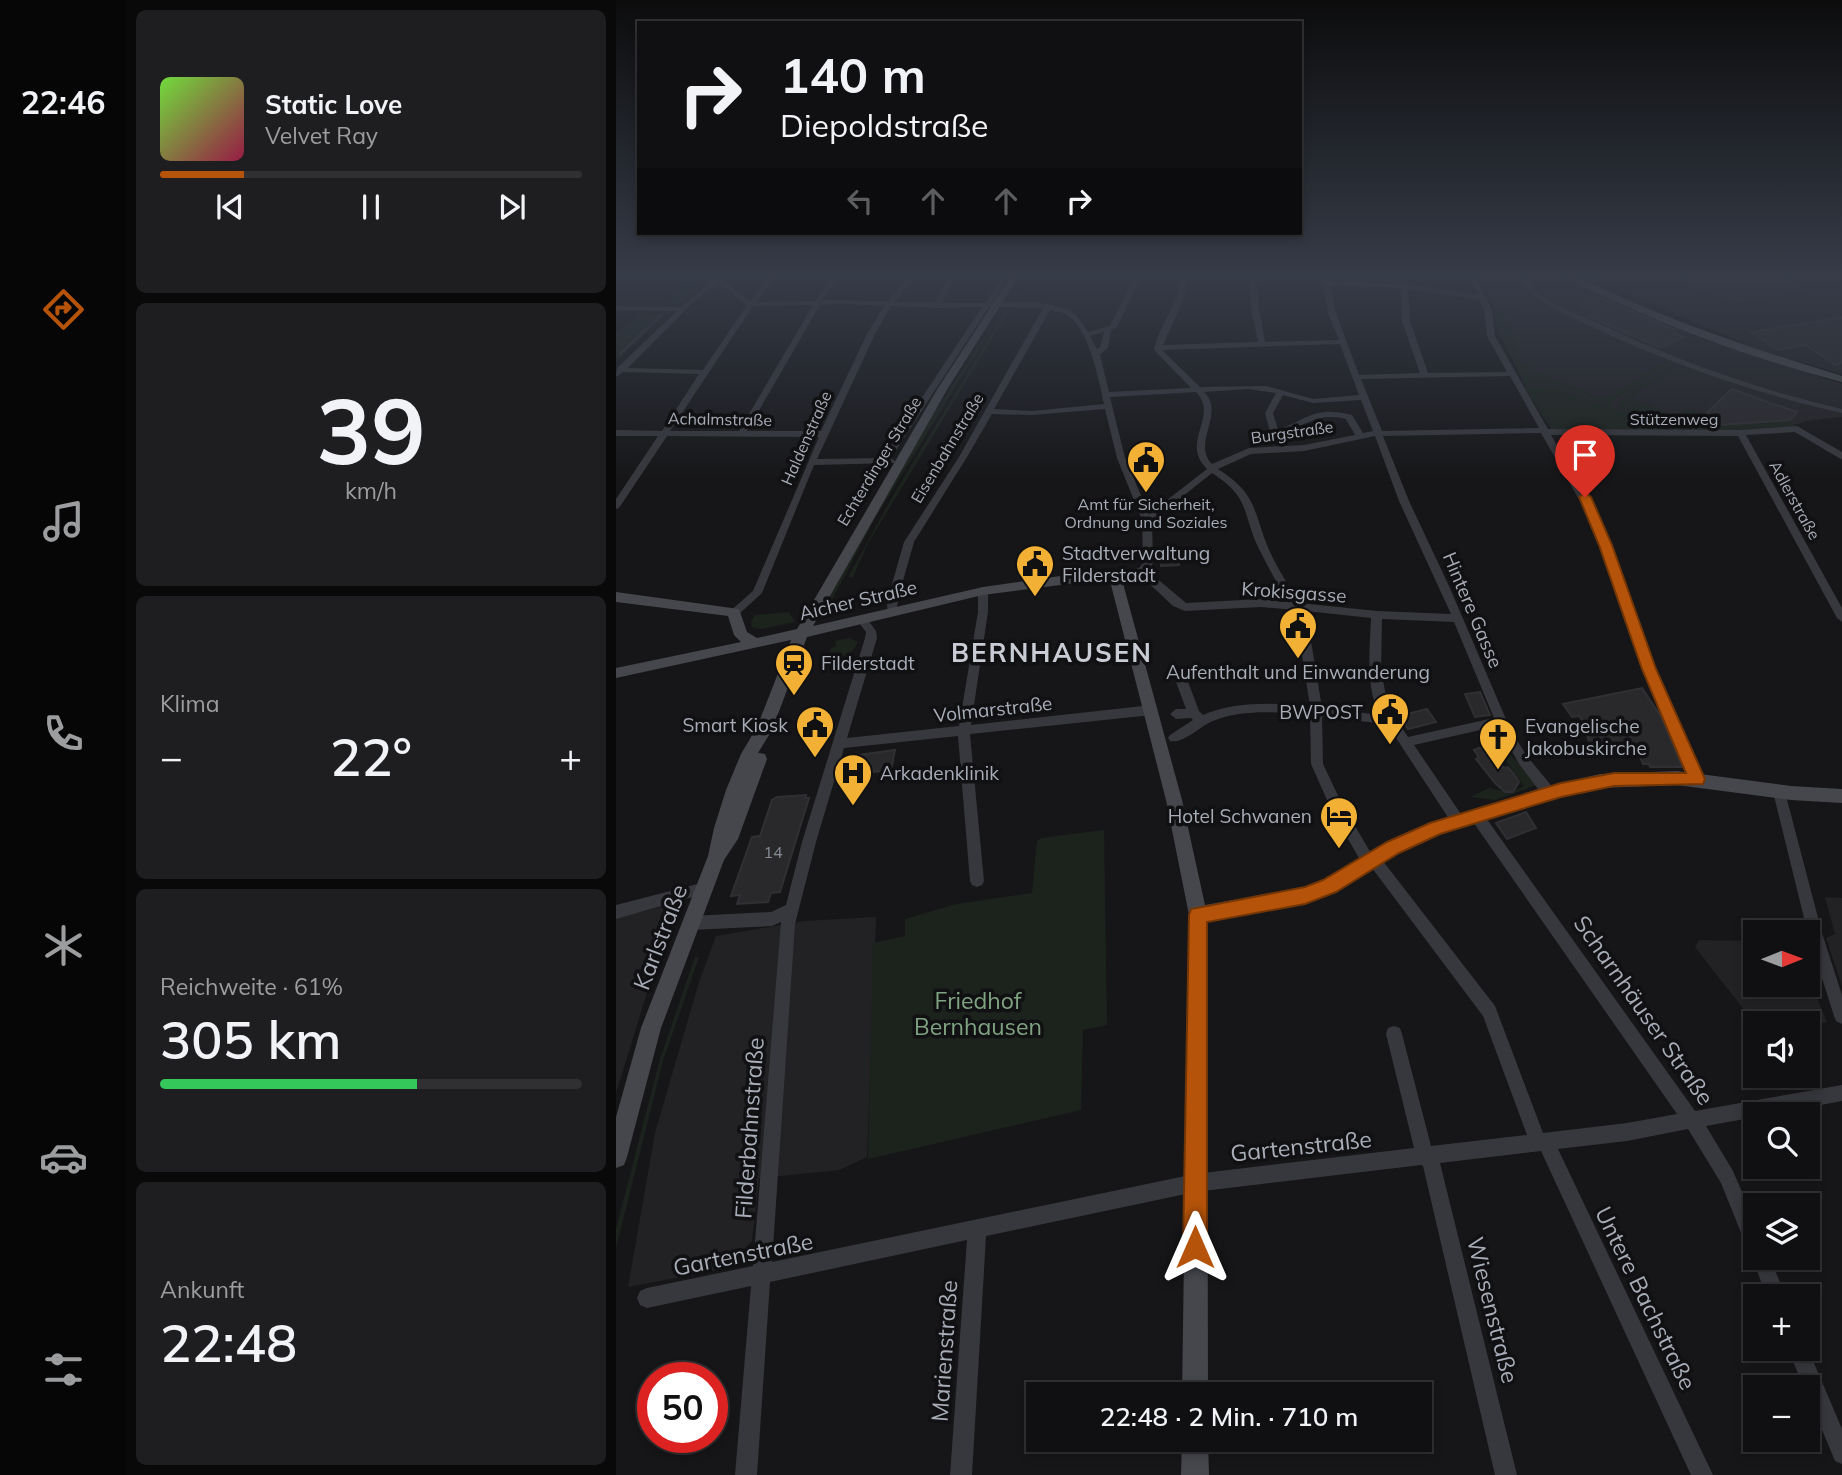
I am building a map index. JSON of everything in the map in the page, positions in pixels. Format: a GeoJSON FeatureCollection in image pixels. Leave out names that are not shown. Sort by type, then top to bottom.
{"type":"FeatureCollection","features":[{"type":"Feature","properties":{"kind":"main road","name":"Echterdinger Straße"},"geometry":{"type":"LineString","coordinates":[[801,634],[892,461],[968,345]]}},
{"type":"Feature","properties":{"kind":"main road"},"geometry":{"type":"LineString","coordinates":[[1738,345],[1842,379]]}},
{"type":"Feature","properties":{"kind":"main road","name":"Aicher Straße"},"geometry":{"type":"LineString","coordinates":[[616,673],[801,634],[983,591],[1096,575],[1111,576]]}},
{"type":"Feature","properties":{"kind":"main road"},"geometry":{"type":"LineString","coordinates":[[1111,576],[1118,583],[1125,619],[1152,710],[1198,915],[1195,1382]]}},
{"type":"Feature","properties":{"kind":"main road"},"geometry":{"type":"LineString","coordinates":[[616,597],[734,612],[741,635],[755,644]]}},
{"type":"Feature","properties":{"kind":"main road"},"geometry":{"type":"LineString","coordinates":[[815,606],[834,618],[860,620]]}},
{"type":"Feature","properties":{"kind":"main road","name":"Karlstraße"},"geometry":{"type":"LineString","coordinates":[[616,1157],[651,1028],[717,856],[729,839],[733,812],[747,776],[766,740],[764,730],[801,634]]}},
{"type":"Feature","properties":{"kind":"main road"},"geometry":{"type":"LineString","coordinates":[[1198,915],[1305,895],[1330,886],[1409,840],[1458,821],[1549,793],[1600,781],[1697,779],[1779,792],[1842,796]]}},
{"type":"Feature","properties":{"kind":"main road"},"geometry":{"type":"LineString","coordinates":[[1195,1452],[1195,1475]]}},
{"type":"Feature","properties":{"kind":"street"},"geometry":{"type":"LineString","coordinates":[[618,372],[646,345]]}},
{"type":"Feature","properties":{"kind":"street"},"geometry":{"type":"LineString","coordinates":[[616,506],[723,345]]}},
{"type":"Feature","properties":{"kind":"street"},"geometry":{"type":"LineString","coordinates":[[742,433],[792,345]]}},
{"type":"Feature","properties":{"kind":"street","name":"Haldenstraße"},"geometry":{"type":"LineString","coordinates":[[734,612],[757,593],[811,462],[866,345]]}},
{"type":"Feature","properties":{"kind":"street","name":"Eisenbahnstraße"},"geometry":{"type":"LineString","coordinates":[[893,612],[902,558],[912,536],[955,472],[1026,345]]}},
{"type":"Feature","properties":{"kind":"street"},"geometry":{"type":"LineString","coordinates":[[1092,345],[1121,458],[1147,520],[1148,563],[1142,570],[1111,576]]}},
{"type":"Feature","properties":{"kind":"street"},"geometry":{"type":"LineString","coordinates":[[1096,354],[1105,345]]}},
{"type":"Feature","properties":{"kind":"street"},"geometry":{"type":"LineString","coordinates":[[1212,469],[1200,453],[1200,440],[1209,410],[1206,398],[1161,355],[1158,346],[1219,345]]}},
{"type":"Feature","properties":{"kind":"street","name":"Hintere Gasse"},"geometry":{"type":"LineString","coordinates":[[1344,345],[1404,501],[1501,721],[1523,760],[1549,793]]}},
{"type":"Feature","properties":{"kind":"street"},"geometry":{"type":"LineString","coordinates":[[1413,345],[1425,376]]}},
{"type":"Feature","properties":{"kind":"street"},"geometry":{"type":"LineString","coordinates":[[1496,345],[1594,517],[1646,660],[1697,779]]}},
{"type":"Feature","properties":{"kind":"street"},"geometry":{"type":"LineString","coordinates":[[1641,345],[1752,386],[1842,411]]}},
{"type":"Feature","properties":{"kind":"street"},"geometry":{"type":"LineString","coordinates":[[618,372],[705,372]]}},
{"type":"Feature","properties":{"kind":"street"},"geometry":{"type":"LineString","coordinates":[[1356,377],[1511,374]]}},
{"type":"Feature","properties":{"kind":"street"},"geometry":{"type":"LineString","coordinates":[[989,411],[1032,413],[1106,400],[1199,389],[1260,388],[1307,400],[1329,401],[1364,397]]}},
{"type":"Feature","properties":{"kind":"street"},"geometry":{"type":"LineString","coordinates":[[1278,449],[1269,413],[1281,392]]}},
{"type":"Feature","properties":{"kind":"street"},"geometry":{"type":"LineString","coordinates":[[1329,401],[1329,412]]}},
{"type":"Feature","properties":{"kind":"street"},"geometry":{"type":"LineString","coordinates":[[1275,434],[1315,414],[1329,412],[1349,417],[1360,435]]}},
{"type":"Feature","properties":{"kind":"street","name":"Stützenweg"},"geometry":{"type":"LineString","coordinates":[[1378,433],[1741,433],[1793,429],[1803,430],[1842,456]]}},
{"type":"Feature","properties":{"kind":"street","name":"Achalmstraße"},"geometry":{"type":"LineString","coordinates":[[616,433],[824,434]]}},
{"type":"Feature","properties":{"kind":"street","name":"Burgstraße"},"geometry":{"type":"LineString","coordinates":[[1147,520],[1212,469],[1249,451],[1310,447],[1378,433]]}},
{"type":"Feature","properties":{"kind":"street","name":"Adlerstraße"},"geometry":{"type":"LineString","coordinates":[[1741,433],[1842,618]]}},
{"type":"Feature","properties":{"kind":"street"},"geometry":{"type":"LineString","coordinates":[[811,462],[892,461]]}},
{"type":"Feature","properties":{"kind":"street","name":"Untere Bachstraße"},"geometry":{"type":"LineString","coordinates":[[1212,469],[1232,482],[1247,499],[1263,547],[1298,607],[1309,650],[1317,764],[1327,788],[1371,861],[1489,1011],[1542,1143],[1702,1475]]}},
{"type":"Feature","properties":{"kind":"street","name":"Krokisgasse"},"geometry":{"type":"LineString","coordinates":[[1142,570],[1177,603],[1185,607],[1261,603],[1377,615],[1457,618]]}},
{"type":"Feature","properties":{"kind":"street"},"geometry":{"type":"LineString","coordinates":[[977,881],[964,731],[983,612],[983,591]]}},
{"type":"Feature","properties":{"kind":"street"},"geometry":{"type":"LineString","coordinates":[[1377,615],[1375,670],[1379,695],[1389,720],[1458,821]]}},
{"type":"Feature","properties":{"kind":"street","name":"Filderbahnstraße"},"geometry":{"type":"LineString","coordinates":[[746,1475],[790,911],[871,638],[871,631],[860,620]]}},
{"type":"Feature","properties":{"kind":"street"},"geometry":{"type":"LineString","coordinates":[[1178,671],[1198,723]]}},
{"type":"Feature","properties":{"kind":"street"},"geometry":{"type":"LineString","coordinates":[[1174,738],[1198,723],[1286,709],[1389,720]]}},
{"type":"Feature","properties":{"kind":"street","name":"Volmarstraße"},"geometry":{"type":"LineString","coordinates":[[838,744],[1152,710]]}},
{"type":"Feature","properties":{"kind":"street"},"geometry":{"type":"LineString","coordinates":[[1175,714],[1198,723]]}},
{"type":"Feature","properties":{"kind":"street"},"geometry":{"type":"LineString","coordinates":[[1406,742],[1501,721]]}},
{"type":"Feature","properties":{"kind":"street"},"geometry":{"type":"LineString","coordinates":[[1779,792],[1800,864],[1820,955],[1842,1016]]}},
{"type":"Feature","properties":{"kind":"street","name":"Scharnhäuser Straße"},"geometry":{"type":"LineString","coordinates":[[1476,815],[1694,1122],[1727,1177],[1743,1215]]}},
{"type":"Feature","properties":{"kind":"street"},"geometry":{"type":"LineString","coordinates":[[616,912],[705,888]]}},
{"type":"Feature","properties":{"kind":"street"},"geometry":{"type":"LineString","coordinates":[[691,923],[772,919],[790,911]]}},
{"type":"Feature","properties":{"kind":"street","name":"Wiesenstraße"},"geometry":{"type":"LineString","coordinates":[[1394,1034],[1506,1475]]}},
{"type":"Feature","properties":{"kind":"street","name":"Gartenstraße"},"geometry":{"type":"LineString","coordinates":[[647,1298],[763,1276],[1195,1183],[1542,1143],[1694,1122],[1842,1093]]}},
{"type":"Feature","properties":{"kind":"street","name":"Marienstraße"},"geometry":{"type":"LineString","coordinates":[[961,1475],[977,1231]]}},
{"type":"Feature","properties":{"kind":"street"},"geometry":{"type":"LineString","coordinates":[[1803,1361],[1842,1454]]}},
{"type":"Feature","properties":{"kind":"shaded area"},"geometry":{"type":"Polygon","coordinates":[[[1508,345],[1722,345],[1842,384],[1842,417],[1799,424],[1733,428],[1551,427],[1518,372],[1508,345]]]}},
{"type":"Feature","properties":{"kind":"shaded area"},"geometry":{"type":"Polygon","coordinates":[[[1747,345],[1842,345],[1842,374],[1747,345]]]}},
{"type":"Feature","properties":{"kind":"shaded area"},"geometry":{"type":"Polygon","coordinates":[[[1825,897],[1842,898],[1842,986],[1826,938],[1835,934],[1825,897]]]}},
{"type":"Feature","properties":{"kind":"shaded area"},"geometry":{"type":"Polygon","coordinates":[[[680,902],[650,983],[616,1093],[616,918],[680,902]]]}},
{"type":"Feature","properties":{"kind":"shaded area"},"geometry":{"type":"Polygon","coordinates":[[[876,917],[867,1157],[839,1170],[759,1178],[752,1241],[727,1268],[628,1287],[655,1133],[699,982],[716,936],[804,921],[876,917]]]}},
{"type":"Feature","properties":{"kind":"shaded area"},"geometry":{"type":"Polygon","coordinates":[[[1699,940],[1743,941],[1743,998],[1817,998],[1827,1022],[1820,1023],[1820,1011],[1745,1011],[1695,947],[1699,940]]]}},
{"type":"Feature","properties":{"kind":"green space"},"geometry":{"type":"Polygon","coordinates":[[[616,345],[634,345],[620,358],[616,358],[616,345]]]}},
{"type":"Feature","properties":{"kind":"green space"},"geometry":{"type":"Polygon","coordinates":[[[981,345],[874,520],[832,600],[826,603],[921,432],[981,345]]]}},
{"type":"Feature","properties":{"kind":"green space"},"geometry":{"type":"Polygon","coordinates":[[[985,345],[988,345],[867,545],[853,577],[848,577],[895,492],[985,345]]]}},
{"type":"Feature","properties":{"kind":"green space"},"geometry":{"type":"Polygon","coordinates":[[[1505,345],[1517,345],[1519,350],[1516,353],[1531,367],[1601,398],[1606,398],[1664,361],[1668,363],[1609,404],[1558,386],[1524,384],[1505,345]]]}},
{"type":"Feature","properties":{"kind":"green space"},"geometry":{"type":"Polygon","coordinates":[[[1673,365],[1671,370],[1630,398],[1676,416],[1687,408],[1703,415],[1700,419],[1716,426],[1785,420],[1796,426],[1772,430],[1676,431],[1615,405],[1641,384],[1673,365]]]}},
{"type":"Feature","properties":{"kind":"green space"},"geometry":{"type":"Polygon","coordinates":[[[1549,386],[1626,412],[1668,431],[1551,429],[1524,387],[1549,386]]]}},
{"type":"Feature","properties":{"kind":"green space"},"geometry":{"type":"Polygon","coordinates":[[[789,612],[795,622],[761,629],[752,627],[751,622],[755,615],[789,612]]]}},
{"type":"Feature","properties":{"kind":"green space"},"geometry":{"type":"Polygon","coordinates":[[[849,638],[858,642],[851,653],[823,671],[831,648],[836,646],[835,641],[849,638]]]}},
{"type":"Feature","properties":{"kind":"green space"},"geometry":{"type":"Polygon","coordinates":[[[1493,734],[1537,785],[1495,800],[1470,797],[1489,788],[1510,793],[1524,786],[1502,755],[1488,744],[1491,742],[1490,735],[1493,734]]]}},
{"type":"Feature","properties":{"kind":"green space","name":"Friedhof Bernhausen"},"geometry":{"type":"Polygon","coordinates":[[[1104,830],[1107,1025],[1083,1030],[1081,1110],[868,1159],[873,943],[905,936],[905,919],[956,904],[1032,893],[1037,841],[1041,838],[1104,830]]]}},
{"type":"Feature","properties":{"kind":"green space"},"geometry":{"type":"Polygon","coordinates":[[[695,957],[699,957],[663,1061],[616,1248],[616,1229],[660,1059],[695,957]]]}},
{"type":"Feature","properties":{"kind":"building"},"geometry":{"type":"Polygon","coordinates":[[[1770,345],[1842,345],[1842,363],[1836,365],[1805,345],[1778,350],[1770,345]]]}},
{"type":"Feature","properties":{"kind":"building"},"geometry":{"type":"Polygon","coordinates":[[[1732,389],[1797,412],[1790,420],[1718,425],[1700,419],[1732,389]]]}},
{"type":"Feature","properties":{"kind":"building"},"geometry":{"type":"Polygon","coordinates":[[[1159,548],[1172,548],[1173,553],[1178,552],[1179,565],[1161,566],[1159,548]]]}},
{"type":"Feature","properties":{"kind":"building"},"geometry":{"type":"Polygon","coordinates":[[[1642,688],[1660,715],[1682,767],[1650,767],[1649,764],[1643,764],[1636,746],[1592,747],[1586,734],[1591,733],[1579,716],[1572,717],[1563,704],[1642,688]]]}},
{"type":"Feature","properties":{"kind":"building"},"geometry":{"type":"Polygon","coordinates":[[[1480,692],[1490,715],[1475,717],[1465,694],[1480,692]]]}},
{"type":"Feature","properties":{"kind":"building"},"geometry":{"type":"Polygon","coordinates":[[[1427,709],[1436,722],[1408,729],[1400,716],[1427,709]]]}},
{"type":"Feature","properties":{"kind":"building","name":"Evangelische Jakobuskirche"},"geometry":{"type":"Polygon","coordinates":[[[1484,746],[1504,768],[1508,767],[1514,774],[1519,782],[1513,792],[1505,792],[1476,759],[1479,758],[1474,750],[1484,746]]]}},
{"type":"Feature","properties":{"kind":"building"},"geometry":{"type":"Polygon","coordinates":[[[895,750],[891,770],[852,774],[859,755],[895,750]]]}},
{"type":"Feature","properties":{"kind":"building"},"geometry":{"type":"Polygon","coordinates":[[[806,795],[805,798],[809,798],[780,892],[771,893],[768,902],[737,904],[740,895],[731,896],[752,837],[760,836],[772,800],[777,797],[806,795]]]}},
{"type":"Feature","properties":{"kind":"building"},"geometry":{"type":"Polygon","coordinates":[[[1526,812],[1536,828],[1507,839],[1496,823],[1526,812]]]}},
{"type":"Feature","properties":{"kind":"waterway"},"geometry":{"type":"LineString","coordinates":[[620,354],[630,345]]}},
{"type":"Feature","properties":{"kind":"place","name":"Amt für Sicherheit, Ordnung und Soziales"},"geometry":{"type":"Point","coordinates":[1146,494]}},
{"type":"Feature","properties":{"kind":"place","name":"Stadtverwaltung Filderstadt"},"geometry":{"type":"Point","coordinates":[1035,598]}},
{"type":"Feature","properties":{"kind":"place","name":"Aufenthalt und Einwanderung"},"geometry":{"type":"Point","coordinates":[1298,660]}},
{"type":"Feature","properties":{"kind":"place","name":"Filderstadt"},"geometry":{"type":"Point","coordinates":[794,697]}},
{"type":"Feature","properties":{"kind":"place","name":"BWPOST"},"geometry":{"type":"Point","coordinates":[1390,746]}},
{"type":"Feature","properties":{"kind":"place","name":"Smart Kiosk"},"geometry":{"type":"Point","coordinates":[815,759]}},
{"type":"Feature","properties":{"kind":"place","name":"Evangelische Jakobuskirche"},"geometry":{"type":"Point","coordinates":[1498,771]}},
{"type":"Feature","properties":{"kind":"place","name":"Arkadenklinik"},"geometry":{"type":"Point","coordinates":[853,807]}},
{"type":"Feature","properties":{"kind":"place","name":"Hotel Schwanen"},"geometry":{"type":"Point","coordinates":[1339,850]}},
{"type":"Feature","properties":{"kind":"district","name":"BERNHAUSEN"},"geometry":{"type":"Point","coordinates":[1052,652]}},
{"type":"Feature","properties":{"kind":"route"},"geometry":{"type":"LineString","coordinates":[[1195,1247],[1198,915],[1305,895],[1330,886],[1393,848],[1436,828],[1561,790],[1614,779],[1697,779],[1649,669],[1585,497]]}}]}
